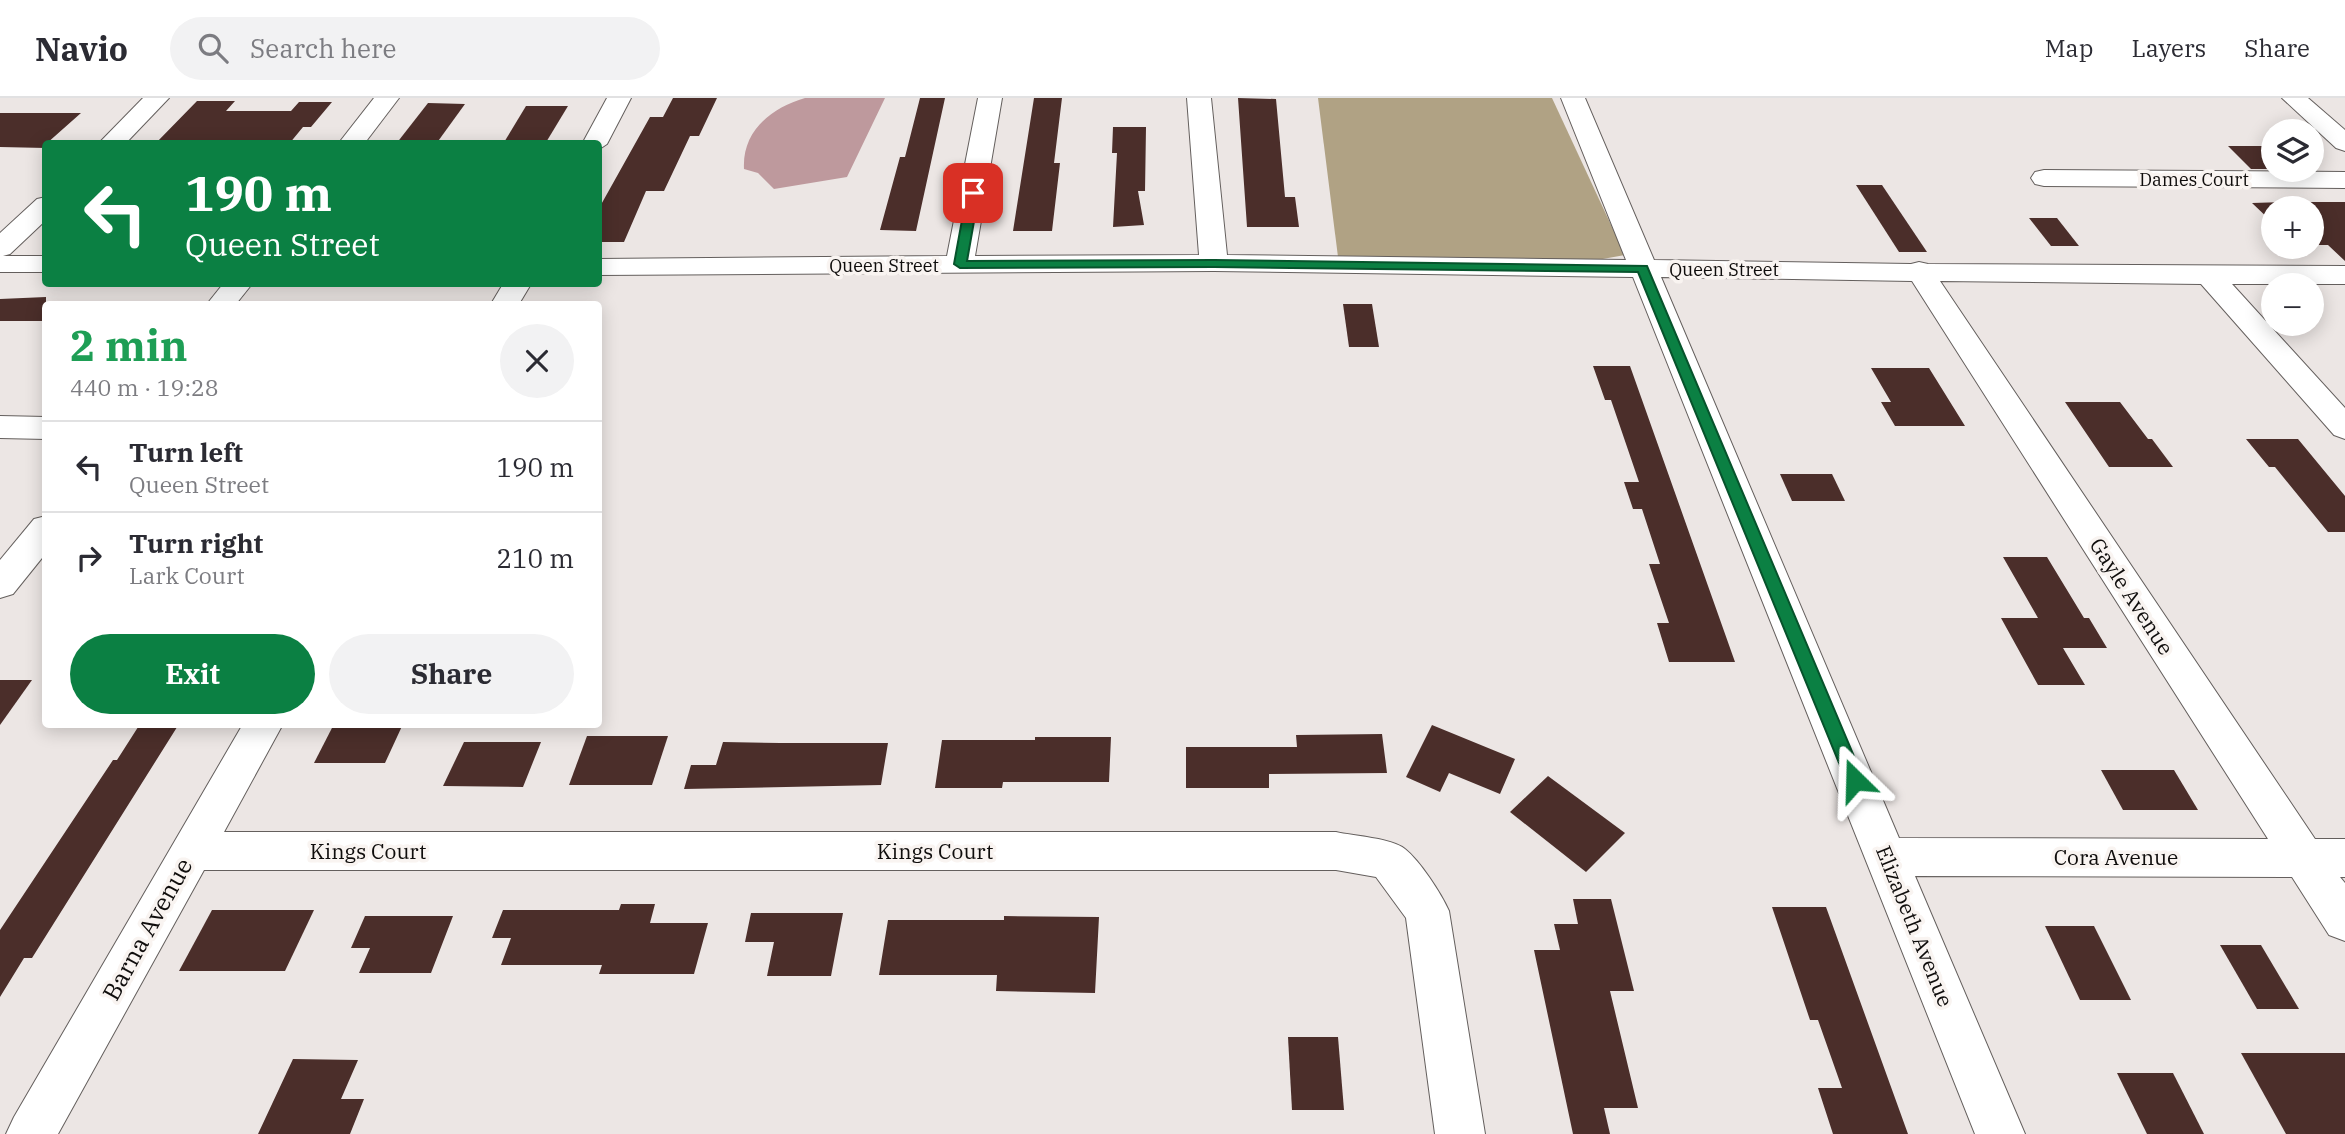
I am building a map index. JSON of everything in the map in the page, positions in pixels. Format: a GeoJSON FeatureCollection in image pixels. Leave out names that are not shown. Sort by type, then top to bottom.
{"type":"FeatureCollection","features":[{"type":"Feature","properties":{"kind":"street"},"geometry":{"type":"LineString","coordinates":[[114,140],[157,98]]}},
{"type":"Feature","properties":{"kind":"street"},"geometry":{"type":"LineString","coordinates":[[353,140],[387,98]]}},
{"type":"Feature","properties":{"kind":"street"},"geometry":{"type":"LineString","coordinates":[[596,140],[619,98]]}},
{"type":"Feature","properties":{"kind":"street"},"geometry":{"type":"LineString","coordinates":[[960,264],[990,98]]}},
{"type":"Feature","properties":{"kind":"street"},"geometry":{"type":"LineString","coordinates":[[1199,98],[1214,263]]}},
{"type":"Feature","properties":{"kind":"street","name":"Elizabeth Avenue"},"geometry":{"type":"LineString","coordinates":[[1573,98],[2000,1134]]}},
{"type":"Feature","properties":{"kind":"street"},"geometry":{"type":"LineString","coordinates":[[2294,98],[2345,143]]}},
{"type":"Feature","properties":{"kind":"street","name":"Dames Court"},"geometry":{"type":"LineString","coordinates":[[2044,177],[2345,180]]}},
{"type":"Feature","properties":{"kind":"street"},"geometry":{"type":"LineString","coordinates":[[0,248],[42,209]]}},
{"type":"Feature","properties":{"kind":"street","name":"Queen Street"},"geometry":{"type":"LineString","coordinates":[[602,267],[1214,263],[1919,270],[2209,276],[2345,275]]}},
{"type":"Feature","properties":{"kind":"street"},"geometry":{"type":"LineString","coordinates":[[0,264],[42,264]]}},
{"type":"Feature","properties":{"kind":"street","name":"Gayle Avenue"},"geometry":{"type":"LineString","coordinates":[[1919,270],[2345,920]]}},
{"type":"Feature","properties":{"kind":"street"},"geometry":{"type":"LineString","coordinates":[[2209,276],[2345,428]]}},
{"type":"Feature","properties":{"kind":"street"},"geometry":{"type":"LineString","coordinates":[[224,301],[235,287]]}},
{"type":"Feature","properties":{"kind":"street"},"geometry":{"type":"LineString","coordinates":[[0,427],[42,428]]}},
{"type":"Feature","properties":{"kind":"street"},"geometry":{"type":"LineString","coordinates":[[0,585],[42,533]]}},
{"type":"Feature","properties":{"kind":"street","name":"Barna Avenue"},"geometry":{"type":"LineString","coordinates":[[31,1134],[262,728]]}},
{"type":"Feature","properties":{"kind":"street","name":"Kings Court"},"geometry":{"type":"LineString","coordinates":[[191,851],[1336,851],[1389,861],[1427,911],[1460,1134]]}},
{"type":"Feature","properties":{"kind":"street","name":"Cora Avenue"},"geometry":{"type":"LineString","coordinates":[[1887,856],[2345,858]]}},
{"type":"Feature","properties":{"kind":"shaded area"},"geometry":{"type":"Polygon","coordinates":[[[805,98],[885,98],[847,177],[774,189],[758,173],[744,169],[748,143],[753,132],[770,115],[805,98]]]}},
{"type":"Feature","properties":{"kind":"shaded area"},"geometry":{"type":"Polygon","coordinates":[[[1318,98],[1552,98],[1625,255],[1597,260],[1338,257],[1318,98]]]}},
{"type":"Feature","properties":{"kind":"building"},"geometry":{"type":"Polygon","coordinates":[[[673,98],[717,98],[699,136],[690,136],[664,191],[646,191],[624,242],[602,242],[602,203],[650,117],[663,117],[673,98]]]}},
{"type":"Feature","properties":{"kind":"building"},"geometry":{"type":"Polygon","coordinates":[[[920,98],[945,98],[916,231],[880,230],[900,157],[905,157],[920,98]]]}},
{"type":"Feature","properties":{"kind":"building"},"geometry":{"type":"Polygon","coordinates":[[[1034,98],[1062,98],[1054,163],[1060,163],[1052,231],[1013,231],[1034,98]]]}},
{"type":"Feature","properties":{"kind":"building"},"geometry":{"type":"Polygon","coordinates":[[[1238,98],[1276,99],[1285,197],[1295,197],[1299,227],[1247,227],[1238,98]]]}},
{"type":"Feature","properties":{"kind":"building"},"geometry":{"type":"Polygon","coordinates":[[[197,101],[235,101],[226,111],[291,111],[299,102],[332,102],[311,127],[303,127],[292,140],[159,140],[197,101]]]}},
{"type":"Feature","properties":{"kind":"building"},"geometry":{"type":"Polygon","coordinates":[[[428,103],[465,104],[439,140],[399,140],[428,103]]]}},
{"type":"Feature","properties":{"kind":"building"},"geometry":{"type":"Polygon","coordinates":[[[526,106],[568,106],[547,140],[505,140],[526,106]]]}},
{"type":"Feature","properties":{"kind":"building"},"geometry":{"type":"Polygon","coordinates":[[[0,113],[81,113],[51,140],[42,140],[42,148],[0,147],[0,113]]]}},
{"type":"Feature","properties":{"kind":"building"},"geometry":{"type":"Polygon","coordinates":[[[1113,127],[1146,127],[1145,191],[1138,191],[1144,225],[1113,227],[1117,153],[1112,153],[1113,127]]]}},
{"type":"Feature","properties":{"kind":"building"},"geometry":{"type":"Polygon","coordinates":[[[2228,146],[2261,146],[2261,169],[2251,169],[2228,146]]]}},
{"type":"Feature","properties":{"kind":"building"},"geometry":{"type":"Polygon","coordinates":[[[1856,185],[1882,185],[1927,252],[1899,252],[1856,185]]]}},
{"type":"Feature","properties":{"kind":"building"},"geometry":{"type":"Polygon","coordinates":[[[2324,202],[2345,202],[2345,261],[2328,245],[2324,245],[2324,202]]]}},
{"type":"Feature","properties":{"kind":"building"},"geometry":{"type":"Polygon","coordinates":[[[2252,203],[2261,203],[2261,212],[2252,203]]]}},
{"type":"Feature","properties":{"kind":"building"},"geometry":{"type":"Polygon","coordinates":[[[2029,218],[2057,218],[2079,246],[2051,246],[2029,218]]]}},
{"type":"Feature","properties":{"kind":"building"},"geometry":{"type":"Polygon","coordinates":[[[46,297],[46,301],[42,301],[42,321],[0,321],[0,299],[46,297]]]}},
{"type":"Feature","properties":{"kind":"building"},"geometry":{"type":"Polygon","coordinates":[[[1343,304],[1372,304],[1379,347],[1349,347],[1343,304]]]}},
{"type":"Feature","properties":{"kind":"building"},"geometry":{"type":"Polygon","coordinates":[[[1593,366],[1630,366],[1735,662],[1669,662],[1657,623],[1669,623],[1649,564],[1660,564],[1642,509],[1633,509],[1624,482],[1639,482],[1611,400],[1605,400],[1593,366]]]}},
{"type":"Feature","properties":{"kind":"building"},"geometry":{"type":"Polygon","coordinates":[[[1871,368],[1929,368],[1965,426],[1895,426],[1881,402],[1891,402],[1871,368]]]}},
{"type":"Feature","properties":{"kind":"building"},"geometry":{"type":"Polygon","coordinates":[[[2065,402],[2120,402],[2173,467],[2109,467],[2065,402]]]}},
{"type":"Feature","properties":{"kind":"building"},"geometry":{"type":"Polygon","coordinates":[[[2246,439],[2298,439],[2345,496],[2345,532],[2328,532],[2275,467],[2269,467],[2246,439]]]}},
{"type":"Feature","properties":{"kind":"building"},"geometry":{"type":"Polygon","coordinates":[[[1780,474],[1832,474],[1845,501],[1792,501],[1780,474]]]}},
{"type":"Feature","properties":{"kind":"building"},"geometry":{"type":"Polygon","coordinates":[[[2003,557],[2047,557],[2084,618],[2089,618],[2107,648],[2063,648],[2085,685],[2038,685],[2001,618],[2038,618],[2003,557]]]}},
{"type":"Feature","properties":{"kind":"building"},"geometry":{"type":"Polygon","coordinates":[[[0,680],[32,680],[0,725],[0,680]]]}},
{"type":"Feature","properties":{"kind":"building"},"geometry":{"type":"Polygon","coordinates":[[[1432,725],[1515,759],[1500,794],[1449,773],[1440,792],[1406,777],[1432,725]]]}},
{"type":"Feature","properties":{"kind":"building"},"geometry":{"type":"Polygon","coordinates":[[[137,728],[176,728],[32,958],[24,958],[0,997],[0,930],[113,760],[117,760],[137,728]]]}},
{"type":"Feature","properties":{"kind":"building"},"geometry":{"type":"Polygon","coordinates":[[[332,728],[401,728],[385,763],[314,763],[332,728]]]}},
{"type":"Feature","properties":{"kind":"building"},"geometry":{"type":"Polygon","coordinates":[[[1382,734],[1387,773],[1269,774],[1269,788],[1186,788],[1186,747],[1297,747],[1296,735],[1382,734]]]}},
{"type":"Feature","properties":{"kind":"building"},"geometry":{"type":"Polygon","coordinates":[[[587,736],[668,736],[652,785],[569,785],[587,736]]]}},
{"type":"Feature","properties":{"kind":"building"},"geometry":{"type":"Polygon","coordinates":[[[1035,737],[1111,737],[1109,782],[1003,782],[1002,788],[935,788],[942,740],[1035,740],[1035,737]]]}},
{"type":"Feature","properties":{"kind":"building"},"geometry":{"type":"Polygon","coordinates":[[[464,742],[541,742],[523,787],[443,786],[464,742]]]}},
{"type":"Feature","properties":{"kind":"building"},"geometry":{"type":"Polygon","coordinates":[[[723,742],[888,743],[881,785],[684,789],[691,765],[716,765],[723,742]]]}},
{"type":"Feature","properties":{"kind":"building"},"geometry":{"type":"Polygon","coordinates":[[[2101,770],[2174,770],[2198,810],[2123,810],[2101,770]]]}},
{"type":"Feature","properties":{"kind":"building"},"geometry":{"type":"Polygon","coordinates":[[[1548,776],[1625,833],[1586,872],[1510,812],[1548,776]]]}},
{"type":"Feature","properties":{"kind":"building"},"geometry":{"type":"Polygon","coordinates":[[[1573,899],[1611,899],[1634,991],[1610,991],[1638,1108],[1604,1108],[1610,1134],[1573,1134],[1534,950],[1560,950],[1554,924],[1578,924],[1573,899]]]}},
{"type":"Feature","properties":{"kind":"building"},"geometry":{"type":"Polygon","coordinates":[[[621,904],[655,904],[650,923],[708,923],[694,974],[599,974],[602,965],[501,965],[511,938],[492,938],[503,910],[619,910],[621,904]]]}},
{"type":"Feature","properties":{"kind":"building"},"geometry":{"type":"Polygon","coordinates":[[[1772,907],[1826,907],[1908,1134],[1833,1134],[1818,1088],[1842,1088],[1818,1020],[1810,1020],[1772,907]]]}},
{"type":"Feature","properties":{"kind":"building"},"geometry":{"type":"Polygon","coordinates":[[[212,910],[314,910],[285,971],[179,971],[212,910]]]}},
{"type":"Feature","properties":{"kind":"building"},"geometry":{"type":"Polygon","coordinates":[[[751,913],[843,913],[831,976],[767,976],[774,942],[745,942],[751,913]]]}},
{"type":"Feature","properties":{"kind":"building"},"geometry":{"type":"Polygon","coordinates":[[[365,916],[453,916],[431,973],[359,973],[370,948],[351,948],[365,916]]]}},
{"type":"Feature","properties":{"kind":"building"},"geometry":{"type":"Polygon","coordinates":[[[1004,916],[1099,917],[1095,993],[996,991],[997,975],[879,975],[888,920],[1004,920],[1004,916]]]}},
{"type":"Feature","properties":{"kind":"building"},"geometry":{"type":"Polygon","coordinates":[[[2045,926],[2094,926],[2131,1000],[2080,1000],[2045,926]]]}},
{"type":"Feature","properties":{"kind":"building"},"geometry":{"type":"Polygon","coordinates":[[[2220,945],[2261,945],[2299,1009],[2257,1009],[2220,945]]]}},
{"type":"Feature","properties":{"kind":"building"},"geometry":{"type":"Polygon","coordinates":[[[1288,1037],[1338,1037],[1344,1110],[1292,1110],[1288,1037]]]}},
{"type":"Feature","properties":{"kind":"building"},"geometry":{"type":"Polygon","coordinates":[[[2241,1053],[2345,1053],[2345,1134],[2286,1134],[2241,1053]]]}},
{"type":"Feature","properties":{"kind":"building"},"geometry":{"type":"Polygon","coordinates":[[[293,1059],[358,1060],[341,1099],[364,1099],[350,1134],[258,1134],[293,1059]]]}},
{"type":"Feature","properties":{"kind":"building"},"geometry":{"type":"Polygon","coordinates":[[[2117,1073],[2173,1073],[2204,1134],[2147,1134],[2117,1073]]]}},
{"type":"Feature","properties":{"kind":"route"},"geometry":{"type":"LineString","coordinates":[[973,193],[960,264],[1214,263],[1643,269],[1855,780]]}}]}
